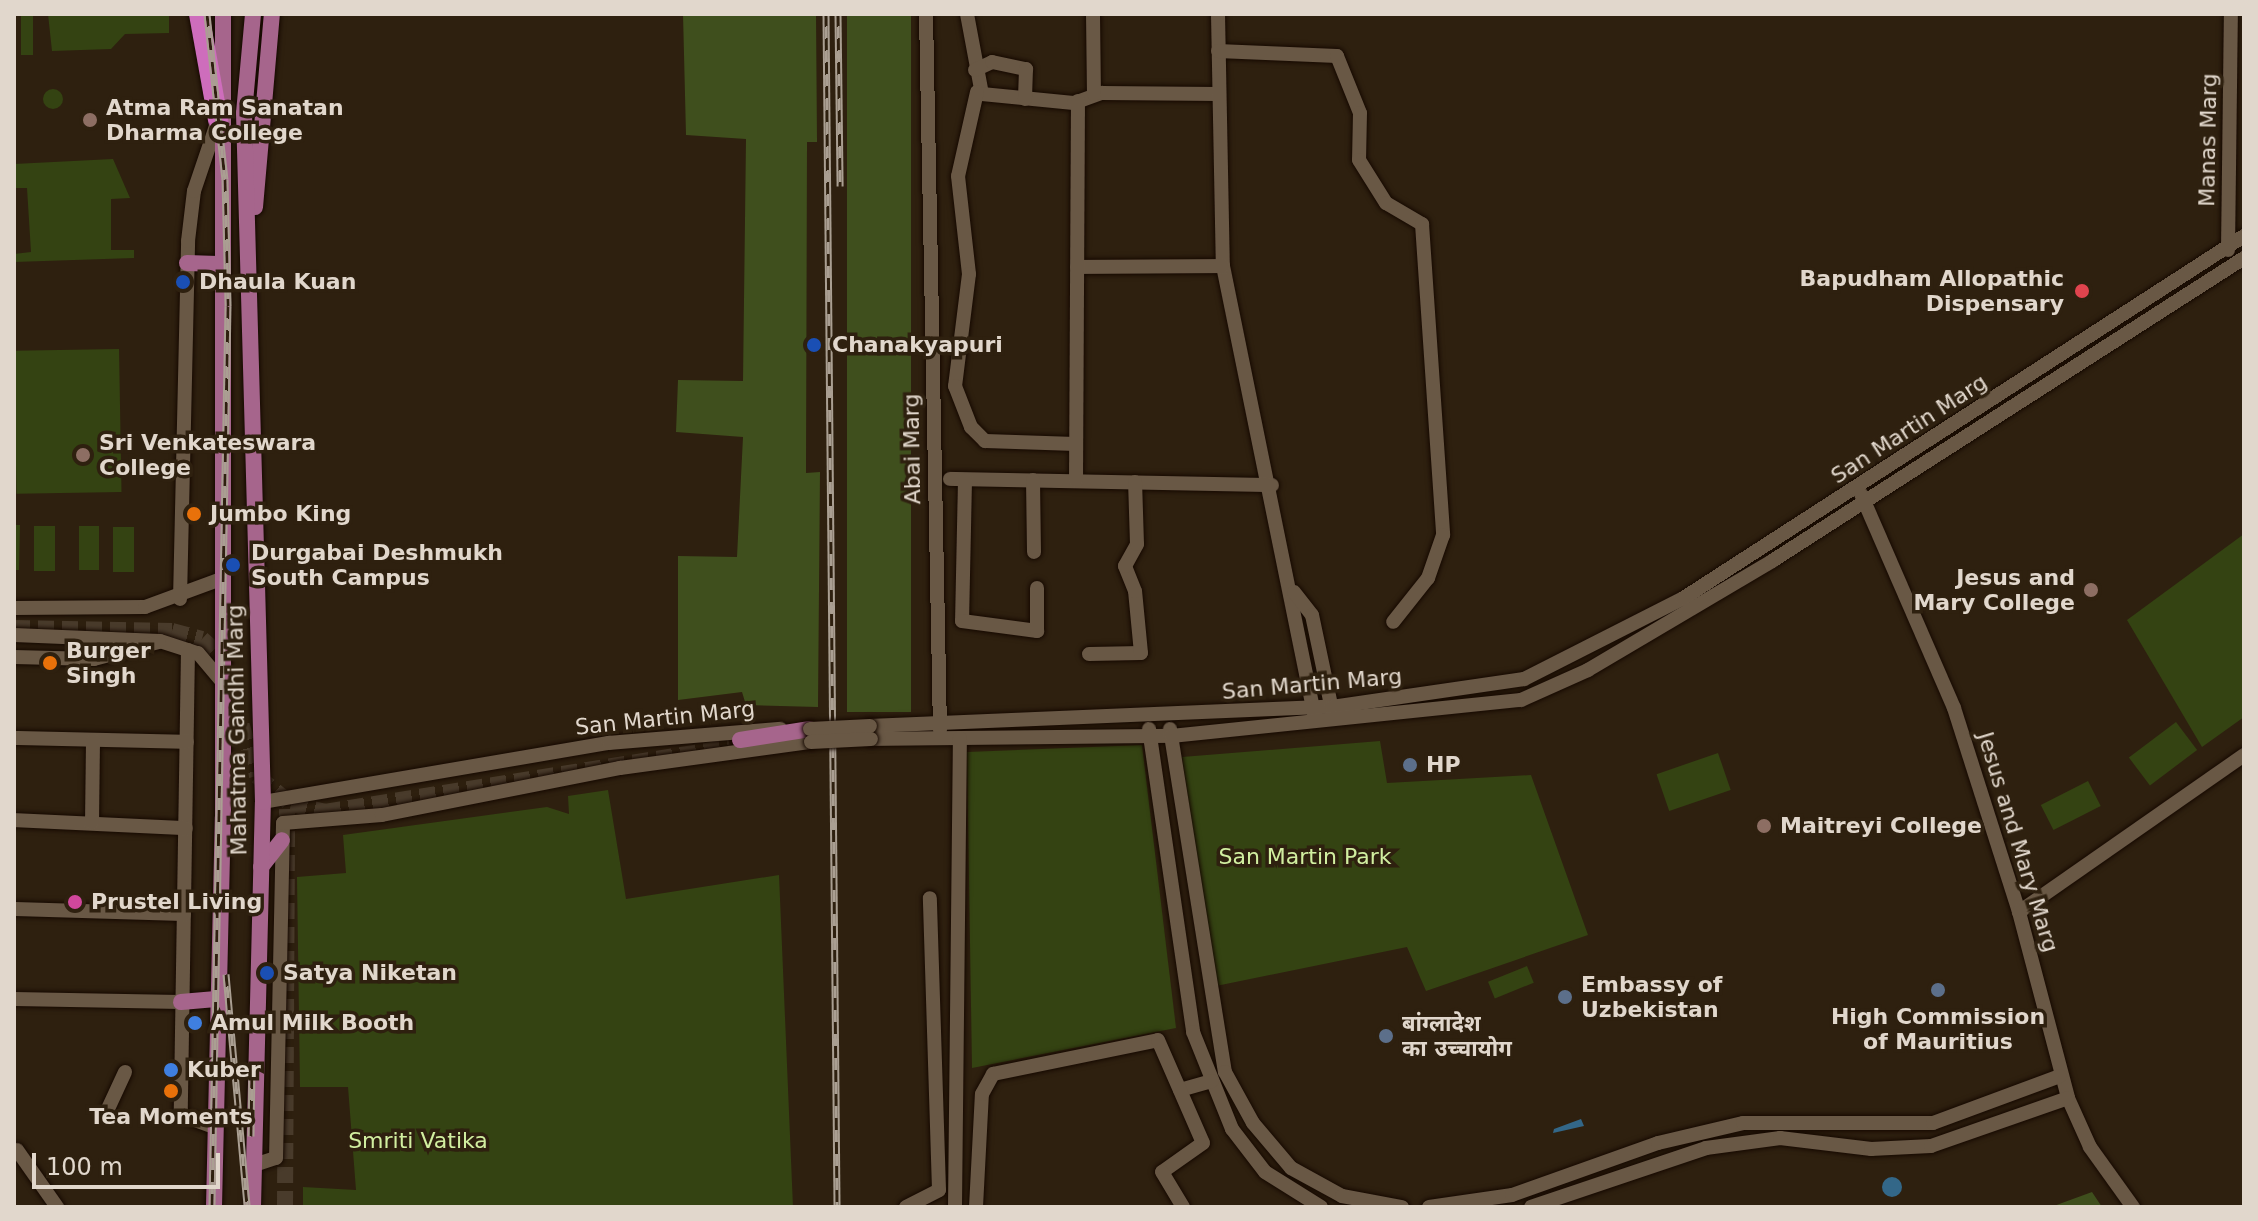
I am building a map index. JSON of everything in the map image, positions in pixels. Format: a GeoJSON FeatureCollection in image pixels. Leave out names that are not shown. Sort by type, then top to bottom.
{"type":"FeatureCollection","features":[{"type":"Feature","properties":{"kind":"highway"},"geometry":{"type":"LineString","coordinates":[[199,14],[218,120]]}},
{"type":"Feature","properties":{"kind":"main road","name":"Mahatma Gandhi Marg"},"geometry":{"type":"LineString","coordinates":[[214,1207],[219,999],[221,579],[218,120],[223,14]]}},
{"type":"Feature","properties":{"kind":"main road","name":"Mahatma Gandhi Marg"},"geometry":{"type":"LineString","coordinates":[[253,14],[244,113],[250,229],[263,802],[253,1207]]}},
{"type":"Feature","properties":{"kind":"main road"},"geometry":{"type":"LineString","coordinates":[[250,229],[261,178],[272,14]]}},
{"type":"Feature","properties":{"kind":"main road"},"geometry":{"type":"LineString","coordinates":[[187,263],[218,264]]}},
{"type":"Feature","properties":{"kind":"main road"},"geometry":{"type":"LineString","coordinates":[[741,743],[810,735]]}},
{"type":"Feature","properties":{"kind":"main road"},"geometry":{"type":"LineString","coordinates":[[260,868],[282,840]]}},
{"type":"Feature","properties":{"kind":"main road"},"geometry":{"type":"LineString","coordinates":[[181,1002],[219,999]]}},
{"type":"Feature","properties":{"kind":"street","name":"Abai Marg"},"geometry":{"type":"LineString","coordinates":[[926,14],[940,730]]}},
{"type":"Feature","properties":{"kind":"street"},"geometry":{"type":"LineString","coordinates":[[967,14],[977,92],[958,176],[969,274],[955,386],[971,427],[985,441],[1076,444]]}},
{"type":"Feature","properties":{"kind":"street"},"geometry":{"type":"LineString","coordinates":[[1093,14],[1094,94]]}},
{"type":"Feature","properties":{"kind":"street"},"geometry":{"type":"LineString","coordinates":[[1218,14],[1223,266],[1294,592],[1290,618],[1316,725]]}},
{"type":"Feature","properties":{"kind":"street","name":"Manas Marg"},"geometry":{"type":"LineString","coordinates":[[2229,267],[2231,14]]}},
{"type":"Feature","properties":{"kind":"street"},"geometry":{"type":"LineString","coordinates":[[1218,51],[1337,56],[1360,113],[1359,160],[1386,203],[1422,224],[1443,535],[1428,578],[1393,622]]}},
{"type":"Feature","properties":{"kind":"street"},"geometry":{"type":"LineString","coordinates":[[975,70],[992,62],[1026,69],[1025,99]]}},
{"type":"Feature","properties":{"kind":"street"},"geometry":{"type":"LineString","coordinates":[[977,92],[1025,99],[1078,101],[1094,94],[1218,94]]}},
{"type":"Feature","properties":{"kind":"street"},"geometry":{"type":"LineString","coordinates":[[1076,481],[1078,101]]}},
{"type":"Feature","properties":{"kind":"street"},"geometry":{"type":"LineString","coordinates":[[180,599],[187,263],[194,191],[218,120]]}},
{"type":"Feature","properties":{"kind":"street","name":"San Martin Marg"},"geometry":{"type":"LineString","coordinates":[[263,802],[404,781],[609,743],[940,730],[1332,707],[1524,679],[1682,599],[1861,494],[2244,236]]}},
{"type":"Feature","properties":{"kind":"street","name":"San Martin Marg"},"geometry":{"type":"LineString","coordinates":[[940,730],[960,738],[1171,736],[1334,724],[1493,706],[1555,687],[2244,258]]}},
{"type":"Feature","properties":{"kind":"street"},"geometry":{"type":"LineString","coordinates":[[1077,267],[1223,266]]}},
{"type":"Feature","properties":{"kind":"street"},"geometry":{"type":"LineString","coordinates":[[1037,588],[1037,631],[962,621],[957,480],[1272,485]]}},
{"type":"Feature","properties":{"kind":"street"},"geometry":{"type":"LineString","coordinates":[[1033,480],[1034,552]]}},
{"type":"Feature","properties":{"kind":"street"},"geometry":{"type":"LineString","coordinates":[[1089,654],[1141,653],[1135,591],[1125,566],[1137,544],[1135,482]]}},
{"type":"Feature","properties":{"kind":"street","name":"Jesus and Mary Marg"},"geometry":{"type":"LineString","coordinates":[[1861,494],[1952,705],[2019,912],[2068,1098],[2090,1147],[2133,1207]]}},
{"type":"Feature","properties":{"kind":"street"},"geometry":{"type":"LineString","coordinates":[[14,608],[145,607],[180,599],[221,579]]}},
{"type":"Feature","properties":{"kind":"street"},"geometry":{"type":"LineString","coordinates":[[1294,592],[1312,615],[1334,724]]}},
{"type":"Feature","properties":{"kind":"street"},"geometry":{"type":"LineString","coordinates":[[14,635],[160,641],[188,650],[220,679]]}},
{"type":"Feature","properties":{"kind":"street"},"geometry":{"type":"LineString","coordinates":[[94,659],[96,637]]}},
{"type":"Feature","properties":{"kind":"street"},"geometry":{"type":"LineString","coordinates":[[14,657],[94,659],[160,641]]}},
{"type":"Feature","properties":{"kind":"street"},"geometry":{"type":"LineString","coordinates":[[188,650],[181,1115],[216,1128]]}},
{"type":"Feature","properties":{"kind":"street"},"geometry":{"type":"LineString","coordinates":[[1169,718],[1213,1027],[1225,1072],[1266,1143],[1291,1168],[1350,1203],[1402,1207]]}},
{"type":"Feature","properties":{"kind":"street"},"geometry":{"type":"LineString","coordinates":[[1148,719],[1193,1032],[1232,1129],[1265,1172],[1321,1207]]}},
{"type":"Feature","properties":{"kind":"street","name":"San Martin Marg"},"geometry":{"type":"LineString","coordinates":[[282,840],[283,823],[408,811],[620,768],[810,735]]}},
{"type":"Feature","properties":{"kind":"street"},"geometry":{"type":"LineString","coordinates":[[14,738],[187,742]]}},
{"type":"Feature","properties":{"kind":"street"},"geometry":{"type":"LineString","coordinates":[[955,1200],[960,738]]}},
{"type":"Feature","properties":{"kind":"street"},"geometry":{"type":"LineString","coordinates":[[92,823],[93,740]]}},
{"type":"Feature","properties":{"kind":"street"},"geometry":{"type":"LineString","coordinates":[[2019,912],[2244,755]]}},
{"type":"Feature","properties":{"kind":"street"},"geometry":{"type":"LineString","coordinates":[[404,781],[408,811]]}},
{"type":"Feature","properties":{"kind":"street"},"geometry":{"type":"LineString","coordinates":[[14,820],[186,828]]}},
{"type":"Feature","properties":{"kind":"street"},"geometry":{"type":"LineString","coordinates":[[254,1165],[276,1158],[282,840]]}},
{"type":"Feature","properties":{"kind":"street"},"geometry":{"type":"LineString","coordinates":[[930,898],[939,1190]]}},
{"type":"Feature","properties":{"kind":"street"},"geometry":{"type":"LineString","coordinates":[[14,909],[184,914]]}},
{"type":"Feature","properties":{"kind":"street"},"geometry":{"type":"LineString","coordinates":[[14,999],[181,1002]]}},
{"type":"Feature","properties":{"kind":"street"},"geometry":{"type":"LineString","coordinates":[[1193,1032],[1213,1027]]}},
{"type":"Feature","properties":{"kind":"street"},"geometry":{"type":"LineString","coordinates":[[976,1207],[982,1094],[993,1074],[1158,1040],[1203,1143],[1162,1172],[1183,1207]]}},
{"type":"Feature","properties":{"kind":"street"},"geometry":{"type":"LineString","coordinates":[[107,1111],[125,1072]]}},
{"type":"Feature","properties":{"kind":"street"},"geometry":{"type":"LineString","coordinates":[[1429,1207],[1513,1201],[1654,1145],[1743,1123],[1905,1128],[1958,1116],[2060,1076]]}},
{"type":"Feature","properties":{"kind":"street"},"geometry":{"type":"LineString","coordinates":[[1180,1090],[1212,1081]]}},
{"type":"Feature","properties":{"kind":"street"},"geometry":{"type":"LineString","coordinates":[[1531,1207],[1744,1141],[1905,1149],[1963,1139],[2068,1098]]}},
{"type":"Feature","properties":{"kind":"street"},"geometry":{"type":"LineString","coordinates":[[1958,1116],[1963,1139]]}},
{"type":"Feature","properties":{"kind":"street"},"geometry":{"type":"LineString","coordinates":[[17,1150],[57,1207]]}},
{"type":"Feature","properties":{"kind":"street"},"geometry":{"type":"LineString","coordinates":[[939,1190],[955,1200]]}},
{"type":"Feature","properties":{"kind":"street"},"geometry":{"type":"LineString","coordinates":[[906,1207],[939,1190]]}},
{"type":"Feature","properties":{"kind":"green space"},"geometry":{"type":"Polygon","coordinates":[[[21,14],[33,14],[33,55],[21,55],[21,14]]]}},
{"type":"Feature","properties":{"kind":"green space"},"geometry":{"type":"Polygon","coordinates":[[[48,14],[169,14],[169,33],[125,34],[111,49],[52,51],[48,14]]]}},
{"type":"Feature","properties":{"kind":"green space"},"geometry":{"type":"Polygon","coordinates":[[[683,14],[816,14],[817,142],[807,142],[806,473],[820,472],[818,707],[746,705],[742,692],[678,700],[678,556],[737,557],[743,437],[676,432],[678,380],[743,381],[746,139],[686,135],[683,14]]]}},
{"type":"Feature","properties":{"kind":"green space"},"geometry":{"type":"Polygon","coordinates":[[[847,14],[911,14],[911,712],[847,712],[847,14]]]}},
{"type":"Feature","properties":{"kind":"green space"},"geometry":{"type":"Polygon","coordinates":[[[53,89],[60,92],[63,99],[60,106],[53,109],[46,106],[43,99],[46,92],[53,89]]]}},
{"type":"Feature","properties":{"kind":"green space"},"geometry":{"type":"Polygon","coordinates":[[[113,159],[130,198],[111,199],[111,250],[134,250],[134,258],[14,262],[14,254],[31,252],[27,188],[14,188],[14,164],[113,159]]]}},
{"type":"Feature","properties":{"kind":"green space"},"geometry":{"type":"Polygon","coordinates":[[[119,349],[121,492],[17,494],[14,351],[119,349]]]}},
{"type":"Feature","properties":{"kind":"green space"},"geometry":{"type":"Polygon","coordinates":[[[14,525],[20,525],[19,570],[14,570],[14,525]]]}},
{"type":"Feature","properties":{"kind":"green space"},"geometry":{"type":"Polygon","coordinates":[[[34,526],[55,526],[55,571],[34,571],[34,526]]]}},
{"type":"Feature","properties":{"kind":"green space"},"geometry":{"type":"Polygon","coordinates":[[[79,526],[99,526],[99,570],[79,570],[79,526]]]}},
{"type":"Feature","properties":{"kind":"green space"},"geometry":{"type":"Polygon","coordinates":[[[113,527],[134,527],[134,572],[113,572],[113,527]]]}},
{"type":"Feature","properties":{"kind":"green space"},"geometry":{"type":"Polygon","coordinates":[[[2244,534],[2244,717],[2202,747],[2127,620],[2244,534]]]}},
{"type":"Feature","properties":{"kind":"green space"},"geometry":{"type":"Polygon","coordinates":[[[2176,722],[2197,750],[2150,785],[2129,758],[2176,722]]]}},
{"type":"Feature","properties":{"kind":"green space","name":"San Martin Park"},"geometry":{"type":"Polygon","coordinates":[[[1380,741],[1387,783],[1531,775],[1588,935],[1426,991],[1407,947],[1216,986],[1182,757],[1380,741]]]}},
{"type":"Feature","properties":{"kind":"green space","name":"San Martin Park"},"geometry":{"type":"Polygon","coordinates":[[[1142,745],[1176,1028],[972,1068],[967,752],[1142,745]]]}},
{"type":"Feature","properties":{"kind":"green space"},"geometry":{"type":"Polygon","coordinates":[[[1718,753],[1731,790],[1669,811],[1657,774],[1718,753]]]}},
{"type":"Feature","properties":{"kind":"green space"},"geometry":{"type":"Polygon","coordinates":[[[2088,781],[2101,806],[2053,830],[2041,805],[2088,781]]]}},
{"type":"Feature","properties":{"kind":"green space","name":"Smriti Vatika"},"geometry":{"type":"Polygon","coordinates":[[[608,790],[626,899],[779,875],[793,1207],[303,1207],[303,1187],[356,1190],[348,1087],[300,1087],[297,877],[346,873],[343,835],[547,807],[569,814],[568,796],[608,790]]]}},
{"type":"Feature","properties":{"kind":"green space"},"geometry":{"type":"Polygon","coordinates":[[[1527,966],[1534,983],[1495,998],[1488,982],[1527,966]]]}},
{"type":"Feature","properties":{"kind":"green space"},"geometry":{"type":"Polygon","coordinates":[[[2092,1192],[2102,1207],[2051,1207],[2092,1192]]]}},
{"type":"Feature","properties":{"kind":"water"},"geometry":{"type":"Polygon","coordinates":[[[1581,1119],[1584,1126],[1553,1133],[1554,1129],[1581,1119]]]}},
{"type":"Feature","properties":{"kind":"water"},"geometry":{"type":"Polygon","coordinates":[[[1892,1177],[1899,1180],[1902,1187],[1899,1194],[1892,1197],[1885,1194],[1882,1187],[1885,1180],[1892,1177]]]}},
{"type":"Feature","properties":{"kind":"tunnel"},"geometry":{"type":"LineString","coordinates":[[14,628],[172,631],[202,639],[221,656],[257,776],[291,804],[325,812],[730,747]]}},
{"type":"Feature","properties":{"kind":"tunnel"},"geometry":{"type":"LineString","coordinates":[[285,1207],[287,809]]}},
{"type":"Feature","properties":{"kind":"railway"},"geometry":{"type":"LineString","coordinates":[[207,14],[225,179],[228,306],[212,1207]]}},
{"type":"Feature","properties":{"kind":"railway"},"geometry":{"type":"LineString","coordinates":[[826,14],[837,1207]]}},
{"type":"Feature","properties":{"kind":"railway"},"geometry":{"type":"LineString","coordinates":[[838,14],[840,186]]}},
{"type":"Feature","properties":{"kind":"railway"},"geometry":{"type":"LineString","coordinates":[[226,974],[247,1207]]}},
{"type":"Feature","properties":{"kind":"railway"},"geometry":{"type":"LineString","coordinates":[[251,1136],[252,1068]]}},
{"type":"Feature","properties":{"kind":"place","name":"Atma Ram Sanatan Dharma College"},"geometry":{"type":"Point","coordinates":[90,120]}},
{"type":"Feature","properties":{"kind":"place","name":"Dhaula Kuan"},"geometry":{"type":"Point","coordinates":[183,282]}},
{"type":"Feature","properties":{"kind":"place","name":"Bapudham Allopathic Dispensary"},"geometry":{"type":"Point","coordinates":[2082,291]}},
{"type":"Feature","properties":{"kind":"place","name":"Chanakyapuri"},"geometry":{"type":"Point","coordinates":[814,345]}},
{"type":"Feature","properties":{"kind":"place","name":"Sri Venkateswara College"},"geometry":{"type":"Point","coordinates":[83,455]}},
{"type":"Feature","properties":{"kind":"place","name":"Jumbo King"},"geometry":{"type":"Point","coordinates":[194,514]}},
{"type":"Feature","properties":{"kind":"place","name":"Durgabai Deshmukh South Campus"},"geometry":{"type":"Point","coordinates":[233,565]}},
{"type":"Feature","properties":{"kind":"place","name":"Jesus and Mary College"},"geometry":{"type":"Point","coordinates":[2091,590]}},
{"type":"Feature","properties":{"kind":"place","name":"Burger Singh"},"geometry":{"type":"Point","coordinates":[50,663]}},
{"type":"Feature","properties":{"kind":"place","name":"HP"},"geometry":{"type":"Point","coordinates":[1410,765]}},
{"type":"Feature","properties":{"kind":"place","name":"Maitreyi College"},"geometry":{"type":"Point","coordinates":[1764,826]}},
{"type":"Feature","properties":{"kind":"place","name":"Prustel Living"},"geometry":{"type":"Point","coordinates":[75,902]}},
{"type":"Feature","properties":{"kind":"place","name":"Satya Niketan"},"geometry":{"type":"Point","coordinates":[267,973]}},
{"type":"Feature","properties":{"kind":"place","name":"High Commission of Mauritius"},"geometry":{"type":"Point","coordinates":[1938,990]}},
{"type":"Feature","properties":{"kind":"place","name":"Embassy of Uzbekistan"},"geometry":{"type":"Point","coordinates":[1565,997]}},
{"type":"Feature","properties":{"kind":"place","name":"Amul Milk Booth"},"geometry":{"type":"Point","coordinates":[195,1023]}},
{"type":"Feature","properties":{"kind":"place","name":"बांग्लादेश का उच्चायोग"},"geometry":{"type":"Point","coordinates":[1386,1036]}},
{"type":"Feature","properties":{"kind":"place","name":"Kuber"},"geometry":{"type":"Point","coordinates":[171,1070]}},
{"type":"Feature","properties":{"kind":"place","name":"Tea Moments"},"geometry":{"type":"Point","coordinates":[171,1091]}}]}
